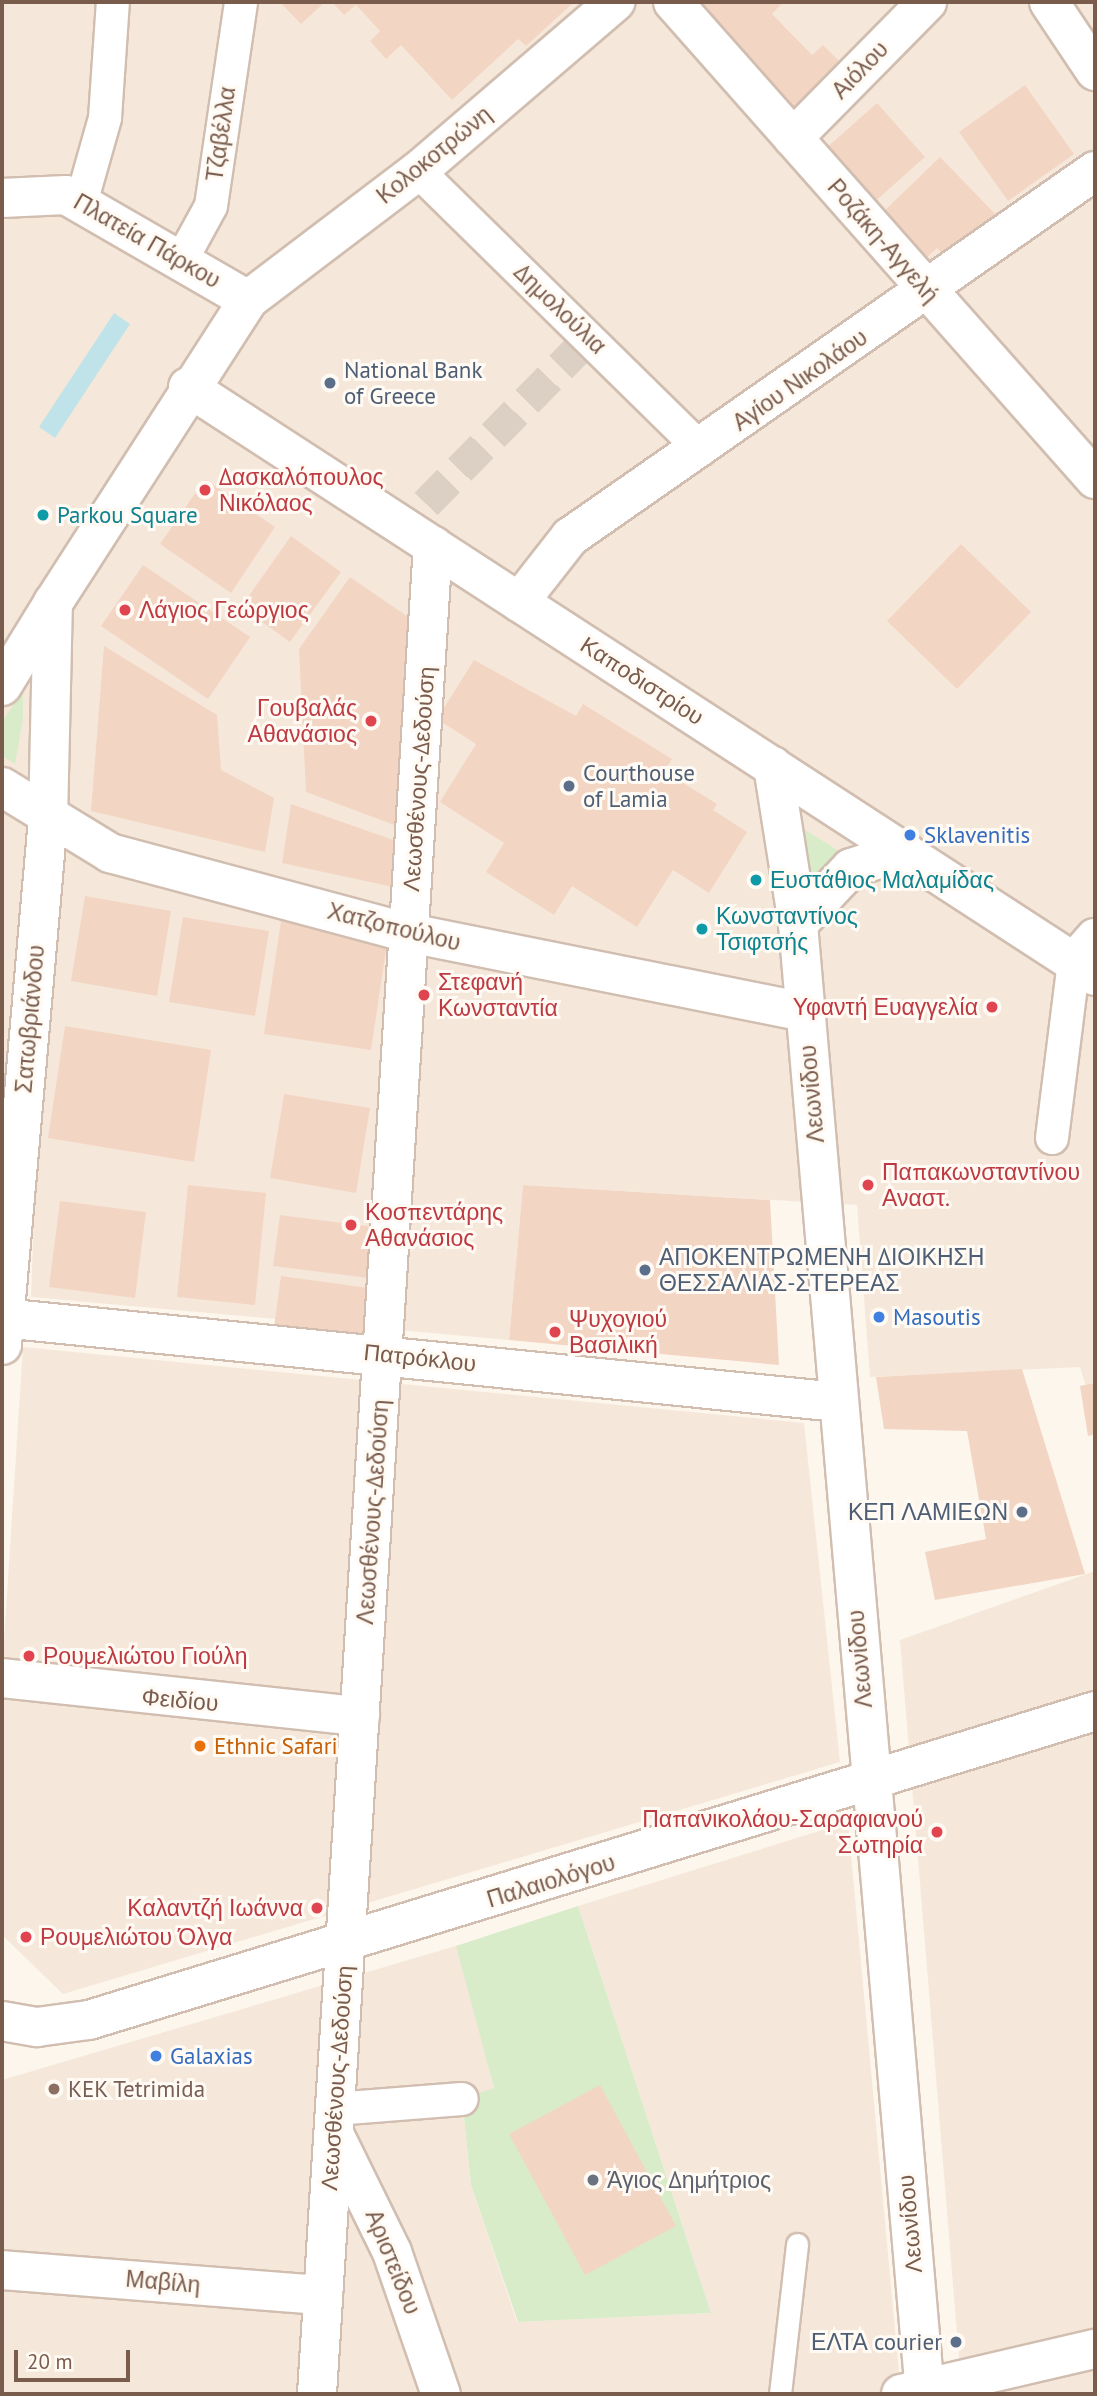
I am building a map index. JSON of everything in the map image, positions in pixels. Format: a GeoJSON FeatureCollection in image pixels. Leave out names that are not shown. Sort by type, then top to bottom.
{"type":"FeatureCollection","features":[{"type":"Feature","properties":{"kind":"main road","name":"Κολοκοτρώνη"},"geometry":{"type":"LineString","coordinates":[[2,686],[188,387],[248,300],[418,171],[615,2]]}},
{"type":"Feature","properties":{"kind":"main road","name":"Ροζάκη-Αγγελή"},"geometry":{"type":"LineString","coordinates":[[673,2],[1095,479]]}},
{"type":"Feature","properties":{"kind":"main road","name":"Αιόλου"},"geometry":{"type":"LineString","coordinates":[[793,138],[927,2]]}},
{"type":"Feature","properties":{"kind":"main road"},"geometry":{"type":"LineString","coordinates":[[1049,2],[1095,71]]}},
{"type":"Feature","properties":{"kind":"main road","name":"Αγίου Νικολάου"},"geometry":{"type":"LineString","coordinates":[[519,602],[570,537],[701,449],[1095,171]]}},
{"type":"Feature","properties":{"kind":"main road","name":"Πλατεία Πάρκου"},"geometry":{"type":"LineString","coordinates":[[2,198],[54,193],[81,203],[182,259],[248,300]]}},
{"type":"Feature","properties":{"kind":"main road","name":"Καποδιστρίου"},"geometry":{"type":"LineString","coordinates":[[188,387],[904,851],[1088,959]]}},
{"type":"Feature","properties":{"kind":"main road","name":"Λεωσθένους-Δεδούση"},"geometry":{"type":"LineString","coordinates":[[317,2394],[433,546]]}},
{"type":"Feature","properties":{"kind":"main road","name":"Σατωβριάνδου"},"geometry":{"type":"LineString","coordinates":[[2,1328],[48,819],[53,603]]}},
{"type":"Feature","properties":{"kind":"main road","name":"Λεωνίδου"},"geometry":{"type":"LineString","coordinates":[[773,766],[798,924],[871,1782],[917,2392]]}},
{"type":"Feature","properties":{"kind":"main road","name":"Χατζοπούλου"},"geometry":{"type":"LineString","coordinates":[[2,787],[48,819],[110,853],[409,933],[805,1012]]}},
{"type":"Feature","properties":{"kind":"main road"},"geometry":{"type":"LineString","coordinates":[[798,924],[851,868],[904,851]]}},
{"type":"Feature","properties":{"kind":"main road","name":"Πατρόκλου"},"geometry":{"type":"LineString","coordinates":[[2,1328],[382,1354],[837,1402]]}},
{"type":"Feature","properties":{"kind":"main road","name":"Φειδίου"},"geometry":{"type":"LineString","coordinates":[[2,1678],[360,1716]]}},
{"type":"Feature","properties":{"kind":"main road","name":"Παλαιολόγου"},"geometry":{"type":"LineString","coordinates":[[2,2021],[69,2025],[346,1945],[1095,1711]]}},
{"type":"Feature","properties":{"kind":"main road","name":"Αριστείδου"},"geometry":{"type":"LineString","coordinates":[[334,2122],[392,2252],[441,2394]]}},
{"type":"Feature","properties":{"kind":"main road","name":"Μαβίλη"},"geometry":{"type":"LineString","coordinates":[[2,2270],[323,2295]]}},
{"type":"Feature","properties":{"kind":"main road"},"geometry":{"type":"LineString","coordinates":[[917,2392],[1095,2349]]}},
{"type":"Feature","properties":{"kind":"street"},"geometry":{"type":"LineString","coordinates":[[81,203],[105,118],[113,2]]}},
{"type":"Feature","properties":{"kind":"street","name":"Τζαβέλλα"},"geometry":{"type":"LineString","coordinates":[[182,259],[211,206],[241,2]]}},
{"type":"Feature","properties":{"kind":"street","name":"Δημολούλια"},"geometry":{"type":"LineString","coordinates":[[418,171],[701,449]]}},
{"type":"Feature","properties":{"kind":"street"},"geometry":{"type":"LineString","coordinates":[[1052,1138],[1088,959]]}},
{"type":"Feature","properties":{"kind":"street"},"geometry":{"type":"LineString","coordinates":[[334,2122],[462,2099]]}},
{"type":"Feature","properties":{"kind":"lane"},"geometry":{"type":"LineString","coordinates":[[780,2394],[797,2244]]}},
{"type":"Feature","properties":{"kind":"shaded area"},"geometry":{"type":"Polygon","coordinates":[[[2,2],[1095,2],[1095,1417],[1080,1367],[870,1377],[857,1205],[523,1185],[509,1340],[31,1297],[35,1183],[2,1177],[2,2]]]}},
{"type":"Feature","properties":{"kind":"shaded area"},"geometry":{"type":"Polygon","coordinates":[[[23,1347],[804,1423],[840,1762],[63,1994],[2,1935],[2,1672],[23,1347]]]}},
{"type":"Feature","properties":{"kind":"shaded area"},"geometry":{"type":"Polygon","coordinates":[[[1095,1571],[1095,2394],[962,2394],[900,1640],[1095,1571]]]}},
{"type":"Feature","properties":{"kind":"shaded area"},"geometry":{"type":"Polygon","coordinates":[[[848,1822],[901,2394],[2,2394],[2,2080],[459,1945],[494,2089],[462,2099],[471,2185],[517,2322],[711,2313],[578,1906],[848,1822]]]}},
{"type":"Feature","properties":{"kind":"green space"},"geometry":{"type":"Polygon","coordinates":[[[23,690],[23,718],[15,764],[2,756],[2,722],[23,690]]]}},
{"type":"Feature","properties":{"kind":"green space"},"geometry":{"type":"Polygon","coordinates":[[[799,826],[845,855],[810,876],[799,826]]]}},
{"type":"Feature","properties":{"kind":"green space"},"geometry":{"type":"Polygon","coordinates":[[[578,1906],[711,2313],[518,2322],[471,2185],[462,2099],[494,2088],[456,1946],[578,1906]]]}},
{"type":"Feature","properties":{"kind":"water"},"geometry":{"type":"Polygon","coordinates":[[[114,313],[130,324],[55,438],[39,427],[114,313]]]}},
{"type":"Feature","properties":{"kind":"building"},"geometry":{"type":"Polygon","coordinates":[[[280,2],[325,2],[301,24],[280,2]]]}},
{"type":"Feature","properties":{"kind":"building"},"geometry":{"type":"Polygon","coordinates":[[[332,2],[574,2],[526,46],[518,39],[452,100],[401,45],[386,59],[370,41],[380,31],[356,5],[344,15],[332,2]]]}},
{"type":"Feature","properties":{"kind":"building"},"geometry":{"type":"Polygon","coordinates":[[[699,2],[783,2],[772,14],[812,55],[823,45],[846,68],[795,118],[719,40],[728,31],[699,2]]]}},
{"type":"Feature","properties":{"kind":"building"},"geometry":{"type":"Polygon","coordinates":[[[1025,85],[1074,154],[1008,201],[959,132],[1025,85]]]}},
{"type":"Feature","properties":{"kind":"building"},"geometry":{"type":"Polygon","coordinates":[[[877,103],[925,157],[863,212],[815,158],[877,103]]]}},
{"type":"Feature","properties":{"kind":"building"},"geometry":{"type":"Polygon","coordinates":[[[940,157],[1002,221],[955,266],[937,248],[923,261],[880,215],[940,157]]]}},
{"type":"Feature","properties":{"kind":"building"},"geometry":{"type":"Polygon","coordinates":[[[205,479],[275,527],[231,593],[160,544],[205,479]]]}},
{"type":"Feature","properties":{"kind":"building"},"geometry":{"type":"Polygon","coordinates":[[[291,536],[341,572],[290,642],[241,607],[291,536]]]}},
{"type":"Feature","properties":{"kind":"building"},"geometry":{"type":"Polygon","coordinates":[[[961,544],[1031,612],[957,689],[887,621],[961,544]]]}},
{"type":"Feature","properties":{"kind":"building"},"geometry":{"type":"Polygon","coordinates":[[[143,565],[250,637],[208,699],[101,626],[143,565]]]}},
{"type":"Feature","properties":{"kind":"building"},"geometry":{"type":"Polygon","coordinates":[[[350,577],[414,621],[397,826],[306,792],[299,649],[350,577]]]}},
{"type":"Feature","properties":{"kind":"building"},"geometry":{"type":"Polygon","coordinates":[[[104,646],[217,715],[221,770],[274,798],[265,852],[91,811],[104,646]]]}},
{"type":"Feature","properties":{"kind":"building","name":"Courthouse of Lamia"},"geometry":{"type":"Polygon","coordinates":[[[474,660],[576,716],[583,704],[672,759],[664,771],[717,804],[713,810],[747,832],[709,893],[673,870],[637,927],[572,886],[554,915],[486,872],[504,843],[440,802],[476,744],[437,719],[474,660]]]}},
{"type":"Feature","properties":{"kind":"building"},"geometry":{"type":"Polygon","coordinates":[[[291,804],[399,842],[393,887],[282,863],[291,804]]]}},
{"type":"Feature","properties":{"kind":"building"},"geometry":{"type":"Polygon","coordinates":[[[85,896],[171,911],[157,996],[71,981],[85,896]]]}},
{"type":"Feature","properties":{"kind":"building"},"geometry":{"type":"Polygon","coordinates":[[[183,917],[269,931],[255,1016],[169,1002],[183,917]]]}},
{"type":"Feature","properties":{"kind":"building"},"geometry":{"type":"Polygon","coordinates":[[[281,921],[388,937],[371,1050],[264,1034],[281,921]]]}},
{"type":"Feature","properties":{"kind":"building"},"geometry":{"type":"Polygon","coordinates":[[[65,1026],[211,1050],[194,1162],[48,1138],[65,1026]]]}},
{"type":"Feature","properties":{"kind":"building"},"geometry":{"type":"Polygon","coordinates":[[[284,1094],[370,1108],[356,1193],[270,1178],[284,1094]]]}},
{"type":"Feature","properties":{"kind":"building"},"geometry":{"type":"Polygon","coordinates":[[[188,1185],[266,1193],[255,1305],[177,1297],[188,1185]]]}},
{"type":"Feature","properties":{"kind":"building","name":"ΑΠΟΚΕΝΤΡΩΜΕΝΗ ΔΙΟΙΚΗΣΗ ΘΕΣΣΑΛΙΑΣ-ΣΤΕΡΕΑΣ"},"geometry":{"type":"Polygon","coordinates":[[[523,1185],[770,1200],[779,1365],[509,1340],[523,1185]]]}},
{"type":"Feature","properties":{"kind":"building"},"geometry":{"type":"Polygon","coordinates":[[[60,1201],[146,1212],[135,1298],[49,1287],[60,1201]]]}},
{"type":"Feature","properties":{"kind":"building"},"geometry":{"type":"Polygon","coordinates":[[[280,1215],[374,1227],[368,1278],[273,1266],[280,1215]]]}},
{"type":"Feature","properties":{"kind":"building"},"geometry":{"type":"Polygon","coordinates":[[[281,1276],[375,1289],[368,1339],[274,1327],[281,1276]]]}},
{"type":"Feature","properties":{"kind":"building"},"geometry":{"type":"Polygon","coordinates":[[[1022,1369],[1085,1574],[935,1600],[925,1552],[986,1539],[967,1431],[884,1429],[876,1377],[1022,1369]]]}},
{"type":"Feature","properties":{"kind":"building"},"geometry":{"type":"Polygon","coordinates":[[[1095,1383],[1095,1434],[1088,1436],[1080,1386],[1095,1383]]]}},
{"type":"Feature","properties":{"kind":"building","name":"Άγιος Δημήτριος"},"geometry":{"type":"Polygon","coordinates":[[[600,2085],[676,2226],[585,2275],[509,2134],[600,2085]]]}},
{"type":"Feature","properties":{"kind":"tunnel"},"geometry":{"type":"LineString","coordinates":[[426,504],[590,337]]}},
{"type":"Feature","properties":{"kind":"place","name":"National Bank of Greece"},"geometry":{"type":"Point","coordinates":[330,383]}},
{"type":"Feature","properties":{"kind":"place","name":"Δασκαλόπουλος Νικόλαος"},"geometry":{"type":"Point","coordinates":[205,490]}},
{"type":"Feature","properties":{"kind":"place","name":"Parkou Square"},"geometry":{"type":"Point","coordinates":[43,515]}},
{"type":"Feature","properties":{"kind":"place","name":"Λάγιος Γεώργιος"},"geometry":{"type":"Point","coordinates":[125,610]}},
{"type":"Feature","properties":{"kind":"place","name":"Γουβαλάς Αθανάσιος"},"geometry":{"type":"Point","coordinates":[371,721]}},
{"type":"Feature","properties":{"kind":"place","name":"Courthouse of Lamia"},"geometry":{"type":"Point","coordinates":[569,786]}},
{"type":"Feature","properties":{"kind":"place","name":"Sklavenitis"},"geometry":{"type":"Point","coordinates":[910,835]}},
{"type":"Feature","properties":{"kind":"place","name":"Ευστάθιος Μαλαμίδας"},"geometry":{"type":"Point","coordinates":[756,880]}},
{"type":"Feature","properties":{"kind":"place","name":"Κωνσταντίνος Τσιφτσής"},"geometry":{"type":"Point","coordinates":[702,929]}},
{"type":"Feature","properties":{"kind":"place","name":"Στεφανή Κωνσταντία"},"geometry":{"type":"Point","coordinates":[424,995]}},
{"type":"Feature","properties":{"kind":"place","name":"Υφαντή Ευαγγελία"},"geometry":{"type":"Point","coordinates":[992,1007]}},
{"type":"Feature","properties":{"kind":"place","name":"Παπακωνσταντίνου Αναστ."},"geometry":{"type":"Point","coordinates":[868,1185]}},
{"type":"Feature","properties":{"kind":"place","name":"Κοσπεντάρης Αθανάσιος"},"geometry":{"type":"Point","coordinates":[351,1225]}},
{"type":"Feature","properties":{"kind":"place","name":"ΑΠΟΚΕΝΤΡΩΜΕΝΗ ΔΙΟΙΚΗΣΗ ΘΕΣΣΑΛΙΑΣ-ΣΤΕΡΕΑΣ"},"geometry":{"type":"Point","coordinates":[645,1270]}},
{"type":"Feature","properties":{"kind":"place","name":"Masoutis"},"geometry":{"type":"Point","coordinates":[879,1317]}},
{"type":"Feature","properties":{"kind":"place","name":"Ψυχογιού Βασιλική"},"geometry":{"type":"Point","coordinates":[555,1332]}},
{"type":"Feature","properties":{"kind":"place","name":"ΚΕΠ ΛΑΜΙΕΩΝ"},"geometry":{"type":"Point","coordinates":[1022,1512]}},
{"type":"Feature","properties":{"kind":"place","name":"Ρουμελιώτου Γιούλη"},"geometry":{"type":"Point","coordinates":[29,1656]}},
{"type":"Feature","properties":{"kind":"place","name":"Ethnic Safari"},"geometry":{"type":"Point","coordinates":[200,1746]}},
{"type":"Feature","properties":{"kind":"place","name":"Παπανικολάου-Σαραφιανού Σωτηρία"},"geometry":{"type":"Point","coordinates":[937,1832]}},
{"type":"Feature","properties":{"kind":"place","name":"Καλαντζή Ιωάννα"},"geometry":{"type":"Point","coordinates":[317,1908]}},
{"type":"Feature","properties":{"kind":"place","name":"Ρουμελιώτου Όλγα"},"geometry":{"type":"Point","coordinates":[26,1937]}},
{"type":"Feature","properties":{"kind":"place","name":"Galaxias"},"geometry":{"type":"Point","coordinates":[156,2056]}},
{"type":"Feature","properties":{"kind":"place","name":"KEK Tetrimida"},"geometry":{"type":"Point","coordinates":[54,2089]}},
{"type":"Feature","properties":{"kind":"place","name":"Άγιος Δημήτριος"},"geometry":{"type":"Point","coordinates":[593,2180]}},
{"type":"Feature","properties":{"kind":"place","name":"ΕΛΤΑ courier"},"geometry":{"type":"Point","coordinates":[956,2342]}}]}
